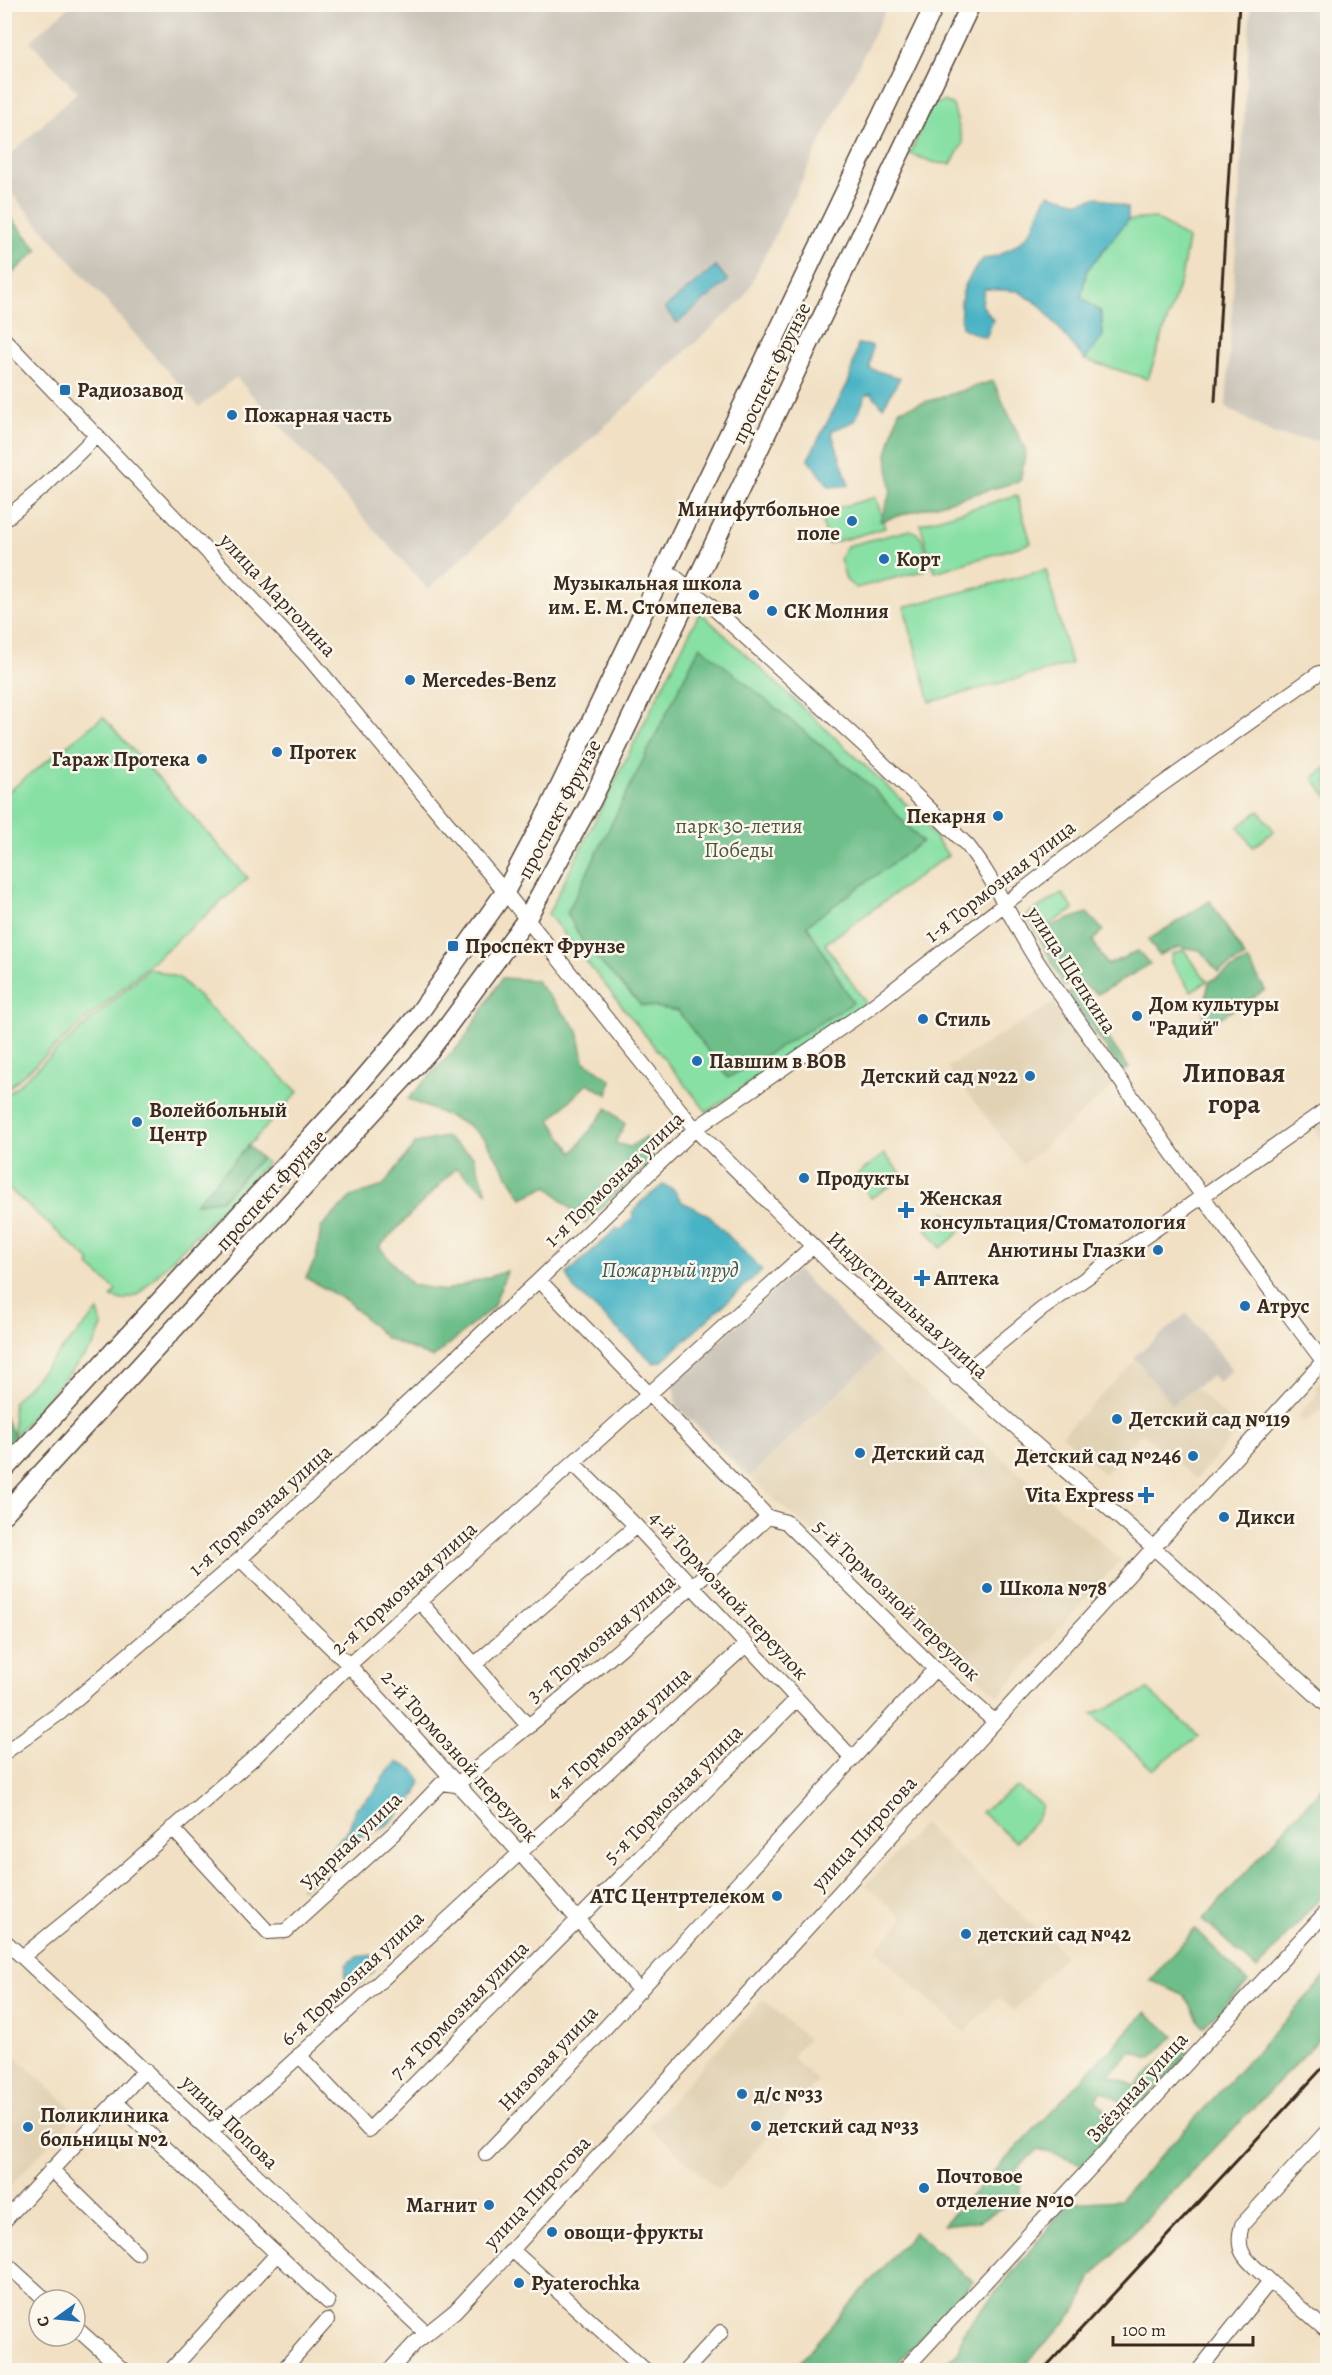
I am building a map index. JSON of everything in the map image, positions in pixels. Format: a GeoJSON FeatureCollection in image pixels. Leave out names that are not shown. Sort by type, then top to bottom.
{"type":"FeatureCollection","features":[{"type":"Feature","properties":{"kind":"main road","name":"проспект Фрунзе"},"geometry":{"type":"LineString","coordinates":[[4,1470],[347,1098],[417,1016],[505,892],[555,796],[935,4]]}},
{"type":"Feature","properties":{"kind":"main road","name":"проспект Фрунзе"},"geometry":{"type":"LineString","coordinates":[[4,1514],[430,1050],[526,920],[592,800],[971,4]]}},
{"type":"Feature","properties":{"kind":"street","name":"улица Марголина"},"geometry":{"type":"LineString","coordinates":[[4,339],[309,658],[505,892]]}},
{"type":"Feature","properties":{"kind":"street"},"geometry":{"type":"LineString","coordinates":[[6,517],[46,485],[97,435]]}},
{"type":"Feature","properties":{"kind":"street","name":"улица Щепкина"},"geometry":{"type":"LineString","coordinates":[[664,568],[693,589],[867,748],[968,846],[1041,966],[1201,1196],[1325,1359]]}},
{"type":"Feature","properties":{"kind":"street","name":"1-я Тормозная улица"},"geometry":{"type":"LineString","coordinates":[[4,1753],[61,1712],[240,1559],[539,1280],[695,1129],[867,1010],[1140,800],[1319,673],[1328,672]]}},
{"type":"Feature","properties":{"kind":"street","name":"Индустриальная улица"},"geometry":{"type":"LineString","coordinates":[[505,892],[695,1129],[812,1247],[957,1378],[1154,1548],[1328,1706]]}},
{"type":"Feature","properties":{"kind":"street"},"geometry":{"type":"LineString","coordinates":[[957,1378],[1042,1309],[1328,1108]]}},
{"type":"Feature","properties":{"kind":"street","name":"2-я Тормозная улица"},"geometry":{"type":"LineString","coordinates":[[22,1957],[80,1910],[257,1755],[349,1665],[812,1247]]}},
{"type":"Feature","properties":{"kind":"street"},"geometry":{"type":"LineString","coordinates":[[539,1280],[768,1517]]}},
{"type":"Feature","properties":{"kind":"street","name":"улица Пирогова"},"geometry":{"type":"LineString","coordinates":[[390,2370],[455,2311],[512,2250],[994,1721],[1251,1444],[1325,1359]]}},
{"type":"Feature","properties":{"kind":"street","name":"4-й Тормозной переулок"},"geometry":{"type":"LineString","coordinates":[[573,1463],[636,1526],[852,1758]]}},
{"type":"Feature","properties":{"kind":"street","name":"3-я Тормозная улица"},"geometry":{"type":"LineString","coordinates":[[456,1785],[693,1587],[768,1517]]}},
{"type":"Feature","properties":{"kind":"street","name":"5-й Тормозной переулок"},"geometry":{"type":"LineString","coordinates":[[768,1517],[786,1521],[935,1669],[994,1721]]}},
{"type":"Feature","properties":{"kind":"street"},"geometry":{"type":"LineString","coordinates":[[475,1665],[636,1526]]}},
{"type":"Feature","properties":{"kind":"street","name":"2-й Тормозной переулок"},"geometry":{"type":"LineString","coordinates":[[240,1559],[349,1665],[519,1852],[640,1991]]}},
{"type":"Feature","properties":{"kind":"street"},"geometry":{"type":"LineString","coordinates":[[420,1602],[529,1726]]}},
{"type":"Feature","properties":{"kind":"street","name":"4-я Тормозная улица"},"geometry":{"type":"LineString","coordinates":[[519,1852],[746,1645]]}},
{"type":"Feature","properties":{"kind":"street"},"geometry":{"type":"LineString","coordinates":[[640,1991],[935,1669]]}},
{"type":"Feature","properties":{"kind":"street","name":"5-я Тормозная улица"},"geometry":{"type":"LineString","coordinates":[[578,1919],[797,1699]]}},
{"type":"Feature","properties":{"kind":"street","name":"Ударная улица"},"geometry":{"type":"LineString","coordinates":[[172,1828],[268,1932],[276,1933],[286,1931],[303,1916],[394,1833],[442,1783],[456,1785]]}},
{"type":"Feature","properties":{"kind":"street","name":"6-я Тормозная улица"},"geometry":{"type":"LineString","coordinates":[[210,2132],[263,2089],[519,1852]]}},
{"type":"Feature","properties":{"kind":"street","name":"Звёздная улица"},"geometry":{"type":"LineString","coordinates":[[904,2370],[1328,1910]]}},
{"type":"Feature","properties":{"kind":"street","name":"7-я Тормозная улица"},"geometry":{"type":"LineString","coordinates":[[299,2055],[369,2130],[578,1919]]}},
{"type":"Feature","properties":{"kind":"street","name":"улица Попова"},"geometry":{"type":"LineString","coordinates":[[4,1940],[427,2334]]}},
{"type":"Feature","properties":{"kind":"street","name":"Низовая улица"},"geometry":{"type":"LineString","coordinates":[[486,2154],[640,1991]]}},
{"type":"Feature","properties":{"kind":"street"},"geometry":{"type":"LineString","coordinates":[[4,2221],[145,2070]]}},
{"type":"Feature","properties":{"kind":"street"},"geometry":{"type":"LineString","coordinates":[[115,2101],[328,2302]]}},
{"type":"Feature","properties":{"kind":"street"},"geometry":{"type":"LineString","coordinates":[[1328,2130],[1242,2225],[1238,2240],[1241,2254],[1328,2332]]}},
{"type":"Feature","properties":{"kind":"street"},"geometry":{"type":"LineString","coordinates":[[51,2169],[137,2253]]}},
{"type":"Feature","properties":{"kind":"street"},"geometry":{"type":"LineString","coordinates":[[512,2250],[645,2370]]}},
{"type":"Feature","properties":{"kind":"street"},"geometry":{"type":"LineString","coordinates":[[171,2370],[277,2253]]}},
{"type":"Feature","properties":{"kind":"street"},"geometry":{"type":"LineString","coordinates":[[4,2262],[33,2288]]}},
{"type":"Feature","properties":{"kind":"street"},"geometry":{"type":"LineString","coordinates":[[1204,2369],[1270,2281]]}},
{"type":"Feature","properties":{"kind":"street"},"geometry":{"type":"LineString","coordinates":[[283,2370],[327,2320]]}},
{"type":"Feature","properties":{"kind":"street"},"geometry":{"type":"LineString","coordinates":[[686,2370],[721,2332]]}},
{"type":"Feature","properties":{"kind":"street"},"geometry":{"type":"LineString","coordinates":[[87,2338],[123,2370]]}},
{"type":"Feature","properties":{"kind":"shaded area"},"geometry":{"type":"Polygon","coordinates":[[[71,5],[888,5],[744,298],[428,589],[236,377],[199,407],[5,186],[4,161],[77,92],[30,41],[71,5]]]}},
{"type":"Feature","properties":{"kind":"shaded area"},"geometry":{"type":"Polygon","coordinates":[[[1251,5],[1327,5],[1327,442],[1274,435],[1226,407],[1251,5]]]}},
{"type":"Feature","properties":{"kind":"shaded area","name":"Детский сад №22"},"geometry":{"type":"Polygon","coordinates":[[[1054,1003],[1113,1086],[1023,1165],[947,1067],[1054,1003]]]}},
{"type":"Feature","properties":{"kind":"shaded area"},"geometry":{"type":"Polygon","coordinates":[[[1327,1110],[1327,1147],[1311,1122],[1327,1110]]]}},
{"type":"Feature","properties":{"kind":"shaded area"},"geometry":{"type":"Polygon","coordinates":[[[797,1270],[880,1353],[749,1477],[676,1406],[674,1383],[797,1270]]]}},
{"type":"Feature","properties":{"kind":"shaded area"},"geometry":{"type":"Polygon","coordinates":[[[1187,1313],[1232,1370],[1219,1382],[1212,1375],[1172,1405],[1134,1357],[1187,1313]]]}},
{"type":"Feature","properties":{"kind":"shaded area","name":"Школа №78"},"geometry":{"type":"Polygon","coordinates":[[[880,1353],[1121,1560],[998,1696],[749,1477],[880,1353]]]}},
{"type":"Feature","properties":{"kind":"shaded area"},"geometry":{"type":"Polygon","coordinates":[[[1136,1360],[1172,1404],[1196,1388],[1239,1430],[1196,1479],[1142,1433],[1104,1474],[1062,1435],[1136,1360]]]}},
{"type":"Feature","properties":{"kind":"shaded area"},"geometry":{"type":"Polygon","coordinates":[[[1327,1375],[1327,1404],[1305,1423],[1298,1416],[1318,1393],[1315,1386],[1327,1375]]]}},
{"type":"Feature","properties":{"kind":"shaded area","name":"детский сад №42"},"geometry":{"type":"Polygon","coordinates":[[[923,1824],[1065,1955],[1014,2011],[998,1997],[965,2033],[875,1950],[903,1919],[866,1885],[923,1824]]]}},
{"type":"Feature","properties":{"kind":"shaded area","name":"д/с №33"},"geometry":{"type":"Polygon","coordinates":[[[763,1999],[807,2039],[792,2057],[818,2081],[719,2191],[648,2126],[763,1999]]]}},
{"type":"Feature","properties":{"kind":"shaded area"},"geometry":{"type":"Polygon","coordinates":[[[5,2047],[77,2113],[5,2192],[5,2047]]]}},
{"type":"Feature","properties":{"kind":"green space"},"geometry":{"type":"Polygon","coordinates":[[[943,101],[953,105],[963,143],[951,164],[936,163],[910,154],[931,106],[943,101]]]}},
{"type":"Feature","properties":{"kind":"green space"},"geometry":{"type":"Polygon","coordinates":[[[8,214],[38,250],[5,280],[5,216],[8,214]]]}},
{"type":"Feature","properties":{"kind":"green space"},"geometry":{"type":"Polygon","coordinates":[[[1155,218],[1188,239],[1181,279],[1148,379],[1085,360],[1103,336],[1101,312],[1081,297],[1087,270],[1128,220],[1155,218]]]}},
{"type":"Feature","properties":{"kind":"green space"},"geometry":{"type":"Polygon","coordinates":[[[993,381],[1026,451],[1020,481],[880,521],[891,491],[887,454],[899,410],[993,381]]]}},
{"type":"Feature","properties":{"kind":"green space"},"geometry":{"type":"Polygon","coordinates":[[[1017,495],[1031,543],[935,572],[920,524],[1017,495]]]}},
{"type":"Feature","properties":{"kind":"green space","name":"Минифутбольное поле"},"geometry":{"type":"Polygon","coordinates":[[[876,497],[885,528],[828,544],[820,513],[876,497]]]}},
{"type":"Feature","properties":{"kind":"green space","name":"Корт"},"geometry":{"type":"Polygon","coordinates":[[[910,530],[919,535],[924,545],[927,567],[922,571],[856,588],[846,580],[840,558],[847,546],[910,530]]]}},
{"type":"Feature","properties":{"kind":"green space"},"geometry":{"type":"Polygon","coordinates":[[[1046,570],[1071,664],[930,702],[904,607],[1046,570]]]}},
{"type":"Feature","properties":{"kind":"green space","name":"парк 30-летия Победы"},"geometry":{"type":"Polygon","coordinates":[[[700,612],[918,815],[948,855],[825,944],[866,1003],[707,1112],[548,914],[700,612]]]}},
{"type":"Feature","properties":{"kind":"green space","name":"парк 30-летия Победы"},"geometry":{"type":"Polygon","coordinates":[[[700,646],[872,787],[922,842],[807,925],[853,1003],[728,1078],[678,1011],[641,1005],[585,946],[567,913],[700,646]]]}},
{"type":"Feature","properties":{"kind":"green space"},"geometry":{"type":"Polygon","coordinates":[[[103,717],[248,878],[5,1091],[5,794],[103,717]]]}},
{"type":"Feature","properties":{"kind":"green space"},"geometry":{"type":"Polygon","coordinates":[[[1327,767],[1327,797],[1313,778],[1327,767]]]}},
{"type":"Feature","properties":{"kind":"green space"},"geometry":{"type":"Polygon","coordinates":[[[1259,811],[1274,831],[1253,847],[1238,827],[1259,811]]]}},
{"type":"Feature","properties":{"kind":"green space"},"geometry":{"type":"Polygon","coordinates":[[[1062,893],[1074,910],[1036,931],[1026,915],[1062,893]]]}},
{"type":"Feature","properties":{"kind":"green space"},"geometry":{"type":"Polygon","coordinates":[[[1210,901],[1245,957],[1218,972],[1200,950],[1179,947],[1159,955],[1148,940],[1210,901]]]}},
{"type":"Feature","properties":{"kind":"green space"},"geometry":{"type":"Polygon","coordinates":[[[1087,913],[1103,930],[1093,941],[1107,965],[1138,951],[1150,964],[1098,994],[1079,982],[1064,986],[1036,931],[1087,913]]]}},
{"type":"Feature","properties":{"kind":"green space"},"geometry":{"type":"Polygon","coordinates":[[[1184,950],[1207,981],[1191,991],[1171,962],[1172,954],[1184,950]]]}},
{"type":"Feature","properties":{"kind":"green space"},"geometry":{"type":"Polygon","coordinates":[[[1248,960],[1265,990],[1205,1027],[1202,1020],[1209,982],[1248,960]]]}},
{"type":"Feature","properties":{"kind":"green space","name":"Волейбольный Центр"},"geometry":{"type":"Polygon","coordinates":[[[149,968],[179,978],[298,1092],[196,1203],[221,1200],[261,1158],[267,1163],[137,1295],[123,1300],[111,1297],[116,1290],[89,1266],[91,1262],[7,1187],[5,1189],[5,1097],[149,968]]]}},
{"type":"Feature","properties":{"kind":"green space"},"geometry":{"type":"Polygon","coordinates":[[[502,978],[535,980],[578,1030],[584,1061],[611,1080],[608,1095],[588,1083],[550,1120],[573,1153],[607,1108],[625,1124],[615,1143],[630,1147],[645,1137],[654,1157],[585,1223],[548,1186],[522,1198],[485,1139],[466,1124],[408,1099],[464,1040],[502,978]]]}},
{"type":"Feature","properties":{"kind":"green space"},"geometry":{"type":"Polygon","coordinates":[[[1074,990],[1129,1068],[1123,1072],[1068,994],[1074,990]]]}},
{"type":"Feature","properties":{"kind":"green space"},"geometry":{"type":"Polygon","coordinates":[[[445,1137],[473,1156],[487,1192],[456,1168],[379,1247],[412,1285],[445,1291],[507,1271],[493,1307],[433,1358],[386,1338],[347,1301],[306,1278],[316,1258],[321,1228],[351,1197],[383,1186],[416,1143],[445,1137]]]}},
{"type":"Feature","properties":{"kind":"green space"},"geometry":{"type":"Polygon","coordinates":[[[248,1146],[261,1158],[221,1200],[196,1203],[248,1146]]]}},
{"type":"Feature","properties":{"kind":"green space"},"geometry":{"type":"Polygon","coordinates":[[[884,1154],[904,1177],[871,1198],[856,1176],[884,1154]]]}},
{"type":"Feature","properties":{"kind":"green space"},"geometry":{"type":"Polygon","coordinates":[[[946,1212],[960,1232],[941,1248],[926,1229],[946,1212]]]}},
{"type":"Feature","properties":{"kind":"green space"},"geometry":{"type":"Polygon","coordinates":[[[98,1311],[102,1326],[94,1345],[14,1436],[13,1402],[98,1311]]]}},
{"type":"Feature","properties":{"kind":"green space"},"geometry":{"type":"Polygon","coordinates":[[[4,1416],[14,1436],[5,1446],[4,1446],[4,1416]]]}},
{"type":"Feature","properties":{"kind":"green space"},"geometry":{"type":"Polygon","coordinates":[[[1148,1690],[1199,1736],[1152,1769],[1092,1714],[1148,1690]]]}},
{"type":"Feature","properties":{"kind":"green space"},"geometry":{"type":"Polygon","coordinates":[[[1327,1782],[1327,1890],[1257,1969],[1203,1920],[1327,1782]]]}},
{"type":"Feature","properties":{"kind":"green space"},"geometry":{"type":"Polygon","coordinates":[[[1017,1787],[1042,1805],[1037,1819],[1016,1842],[981,1812],[1017,1787]]]}},
{"type":"Feature","properties":{"kind":"green space"},"geometry":{"type":"Polygon","coordinates":[[[1195,1929],[1248,1982],[1203,2027],[1185,1996],[1150,1980],[1195,1929]]]}},
{"type":"Feature","properties":{"kind":"green space"},"geometry":{"type":"Polygon","coordinates":[[[1327,1975],[1327,2031],[1092,2276],[1078,2308],[1020,2370],[938,2370],[959,2351],[964,2331],[1069,2203],[1120,2200],[1327,1975]]]}},
{"type":"Feature","properties":{"kind":"green space"},"geometry":{"type":"Polygon","coordinates":[[[1146,2012],[1174,2036],[1151,2058],[1131,2052],[1109,2075],[1135,2086],[1179,2045],[1189,2052],[1136,2110],[1101,2090],[1096,2100],[1120,2125],[1084,2165],[1039,2149],[1015,2170],[1021,2181],[1018,2198],[979,2221],[943,2225],[1146,2012]]]}},
{"type":"Feature","properties":{"kind":"green space"},"geometry":{"type":"Polygon","coordinates":[[[914,2232],[973,2281],[891,2370],[792,2370],[914,2232]]]}},
{"type":"Feature","properties":{"kind":"water"},"geometry":{"type":"Polygon","coordinates":[[[1048,194],[1079,202],[1098,197],[1128,208],[1128,220],[1087,270],[1081,297],[1101,312],[1103,336],[1085,360],[1040,305],[1018,291],[984,289],[982,305],[993,320],[986,338],[962,328],[961,299],[970,276],[983,259],[1003,253],[1028,234],[1048,194]]]}},
{"type":"Feature","properties":{"kind":"water"},"geometry":{"type":"Polygon","coordinates":[[[716,266],[728,281],[677,323],[665,308],[716,266]]]}},
{"type":"Feature","properties":{"kind":"water"},"geometry":{"type":"Polygon","coordinates":[[[858,344],[872,346],[870,369],[900,378],[883,407],[871,393],[866,395],[855,421],[831,431],[849,485],[830,487],[808,459],[849,381],[858,344]]]}},
{"type":"Feature","properties":{"kind":"water","name":"Пожарный пруд"},"geometry":{"type":"Polygon","coordinates":[[[663,1185],[674,1190],[682,1202],[707,1214],[762,1270],[662,1361],[654,1363],[573,1288],[567,1274],[617,1228],[620,1231],[634,1216],[632,1213],[641,1202],[663,1185]]]}},
{"type":"Feature","properties":{"kind":"water"},"geometry":{"type":"Polygon","coordinates":[[[397,1762],[413,1769],[421,1781],[416,1795],[385,1827],[350,1840],[315,1879],[302,1887],[307,1876],[349,1829],[355,1809],[375,1792],[384,1776],[397,1762]]]}},
{"type":"Feature","properties":{"kind":"water"},"geometry":{"type":"Polygon","coordinates":[[[371,1955],[374,1971],[359,1984],[345,1980],[346,1965],[356,1957],[371,1955]]]}},
{"type":"Feature","properties":{"kind":"railway"},"geometry":{"type":"LineString","coordinates":[[1215,401],[1239,4]]}},
{"type":"Feature","properties":{"kind":"railway"},"geometry":{"type":"LineString","coordinates":[[1043,2370],[1328,2062]]}},
{"type":"Feature","properties":{"kind":"place","name":"Радиозавод"},"geometry":{"type":"Point","coordinates":[65,390]}},
{"type":"Feature","properties":{"kind":"place","name":"Пожарная часть"},"geometry":{"type":"Point","coordinates":[232,415]}},
{"type":"Feature","properties":{"kind":"place","name":"Минифутбольное поле"},"geometry":{"type":"Point","coordinates":[852,521]}},
{"type":"Feature","properties":{"kind":"place","name":"Корт"},"geometry":{"type":"Point","coordinates":[884,559]}},
{"type":"Feature","properties":{"kind":"place","name":"Музыкальная школа им. Е. М. Стомпелева"},"geometry":{"type":"Point","coordinates":[754,595]}},
{"type":"Feature","properties":{"kind":"place","name":"СК Молния"},"geometry":{"type":"Point","coordinates":[772,611]}},
{"type":"Feature","properties":{"kind":"place","name":"Mercedes-Benz"},"geometry":{"type":"Point","coordinates":[410,680]}},
{"type":"Feature","properties":{"kind":"place","name":"Протек"},"geometry":{"type":"Point","coordinates":[277,752]}},
{"type":"Feature","properties":{"kind":"place","name":"Гараж Протека"},"geometry":{"type":"Point","coordinates":[202,759]}},
{"type":"Feature","properties":{"kind":"place","name":"Пекарня"},"geometry":{"type":"Point","coordinates":[998,816]}},
{"type":"Feature","properties":{"kind":"place","name":"Проспект Фрунзе"},"geometry":{"type":"Point","coordinates":[453,946]}},
{"type":"Feature","properties":{"kind":"place","name":"Дом культуры \"Радий\""},"geometry":{"type":"Point","coordinates":[1137,1016]}},
{"type":"Feature","properties":{"kind":"place","name":"Стиль"},"geometry":{"type":"Point","coordinates":[923,1019]}},
{"type":"Feature","properties":{"kind":"place","name":"Павшим в ВОВ"},"geometry":{"type":"Point","coordinates":[697,1061]}},
{"type":"Feature","properties":{"kind":"place","name":"Детский сад №22"},"geometry":{"type":"Point","coordinates":[1030,1076]}},
{"type":"Feature","properties":{"kind":"place","name":"Волейбольный Центр"},"geometry":{"type":"Point","coordinates":[137,1122]}},
{"type":"Feature","properties":{"kind":"place","name":"Продукты"},"geometry":{"type":"Point","coordinates":[804,1178]}},
{"type":"Feature","properties":{"kind":"place","name":"Женская консультация/Стоматология"},"geometry":{"type":"Point","coordinates":[906,1210]}},
{"type":"Feature","properties":{"kind":"place","name":"Анютины Глазки"},"geometry":{"type":"Point","coordinates":[1158,1250]}},
{"type":"Feature","properties":{"kind":"place","name":"Аптека"},"geometry":{"type":"Point","coordinates":[922,1278]}},
{"type":"Feature","properties":{"kind":"place","name":"Атрус"},"geometry":{"type":"Point","coordinates":[1245,1306]}},
{"type":"Feature","properties":{"kind":"place","name":"Детский сад №119"},"geometry":{"type":"Point","coordinates":[1117,1419]}},
{"type":"Feature","properties":{"kind":"place","name":"Детский сад"},"geometry":{"type":"Point","coordinates":[860,1453]}},
{"type":"Feature","properties":{"kind":"place","name":"Детский сад №246"},"geometry":{"type":"Point","coordinates":[1193,1456]}},
{"type":"Feature","properties":{"kind":"place","name":"Vita Express"},"geometry":{"type":"Point","coordinates":[1146,1495]}},
{"type":"Feature","properties":{"kind":"place","name":"Дикси"},"geometry":{"type":"Point","coordinates":[1224,1517]}},
{"type":"Feature","properties":{"kind":"place","name":"Школа №78"},"geometry":{"type":"Point","coordinates":[987,1588]}},
{"type":"Feature","properties":{"kind":"place","name":"АТС Центртелеком"},"geometry":{"type":"Point","coordinates":[777,1896]}},
{"type":"Feature","properties":{"kind":"place","name":"детский сад №42"},"geometry":{"type":"Point","coordinates":[966,1934]}},
{"type":"Feature","properties":{"kind":"place","name":"д/с №33"},"geometry":{"type":"Point","coordinates":[742,2094]}},
{"type":"Feature","properties":{"kind":"place","name":"детский сад №33"},"geometry":{"type":"Point","coordinates":[756,2126]}},
{"type":"Feature","properties":{"kind":"place","name":"Поликлиника больницы №2"},"geometry":{"type":"Point","coordinates":[28,2127]}},
{"type":"Feature","properties":{"kind":"place","name":"Почтовое отделение №10"},"geometry":{"type":"Point","coordinates":[924,2188]}},
{"type":"Feature","properties":{"kind":"place","name":"Магнит"},"geometry":{"type":"Point","coordinates":[489,2205]}},
{"type":"Feature","properties":{"kind":"place","name":"овощи-фрукты"},"geometry":{"type":"Point","coordinates":[552,2232]}},
{"type":"Feature","properties":{"kind":"place","name":"Pyaterochka"},"geometry":{"type":"Point","coordinates":[519,2283]}},
{"type":"Feature","properties":{"kind":"district","name":"Липовая гора"},"geometry":{"type":"Point","coordinates":[1234,1088]}}]}
